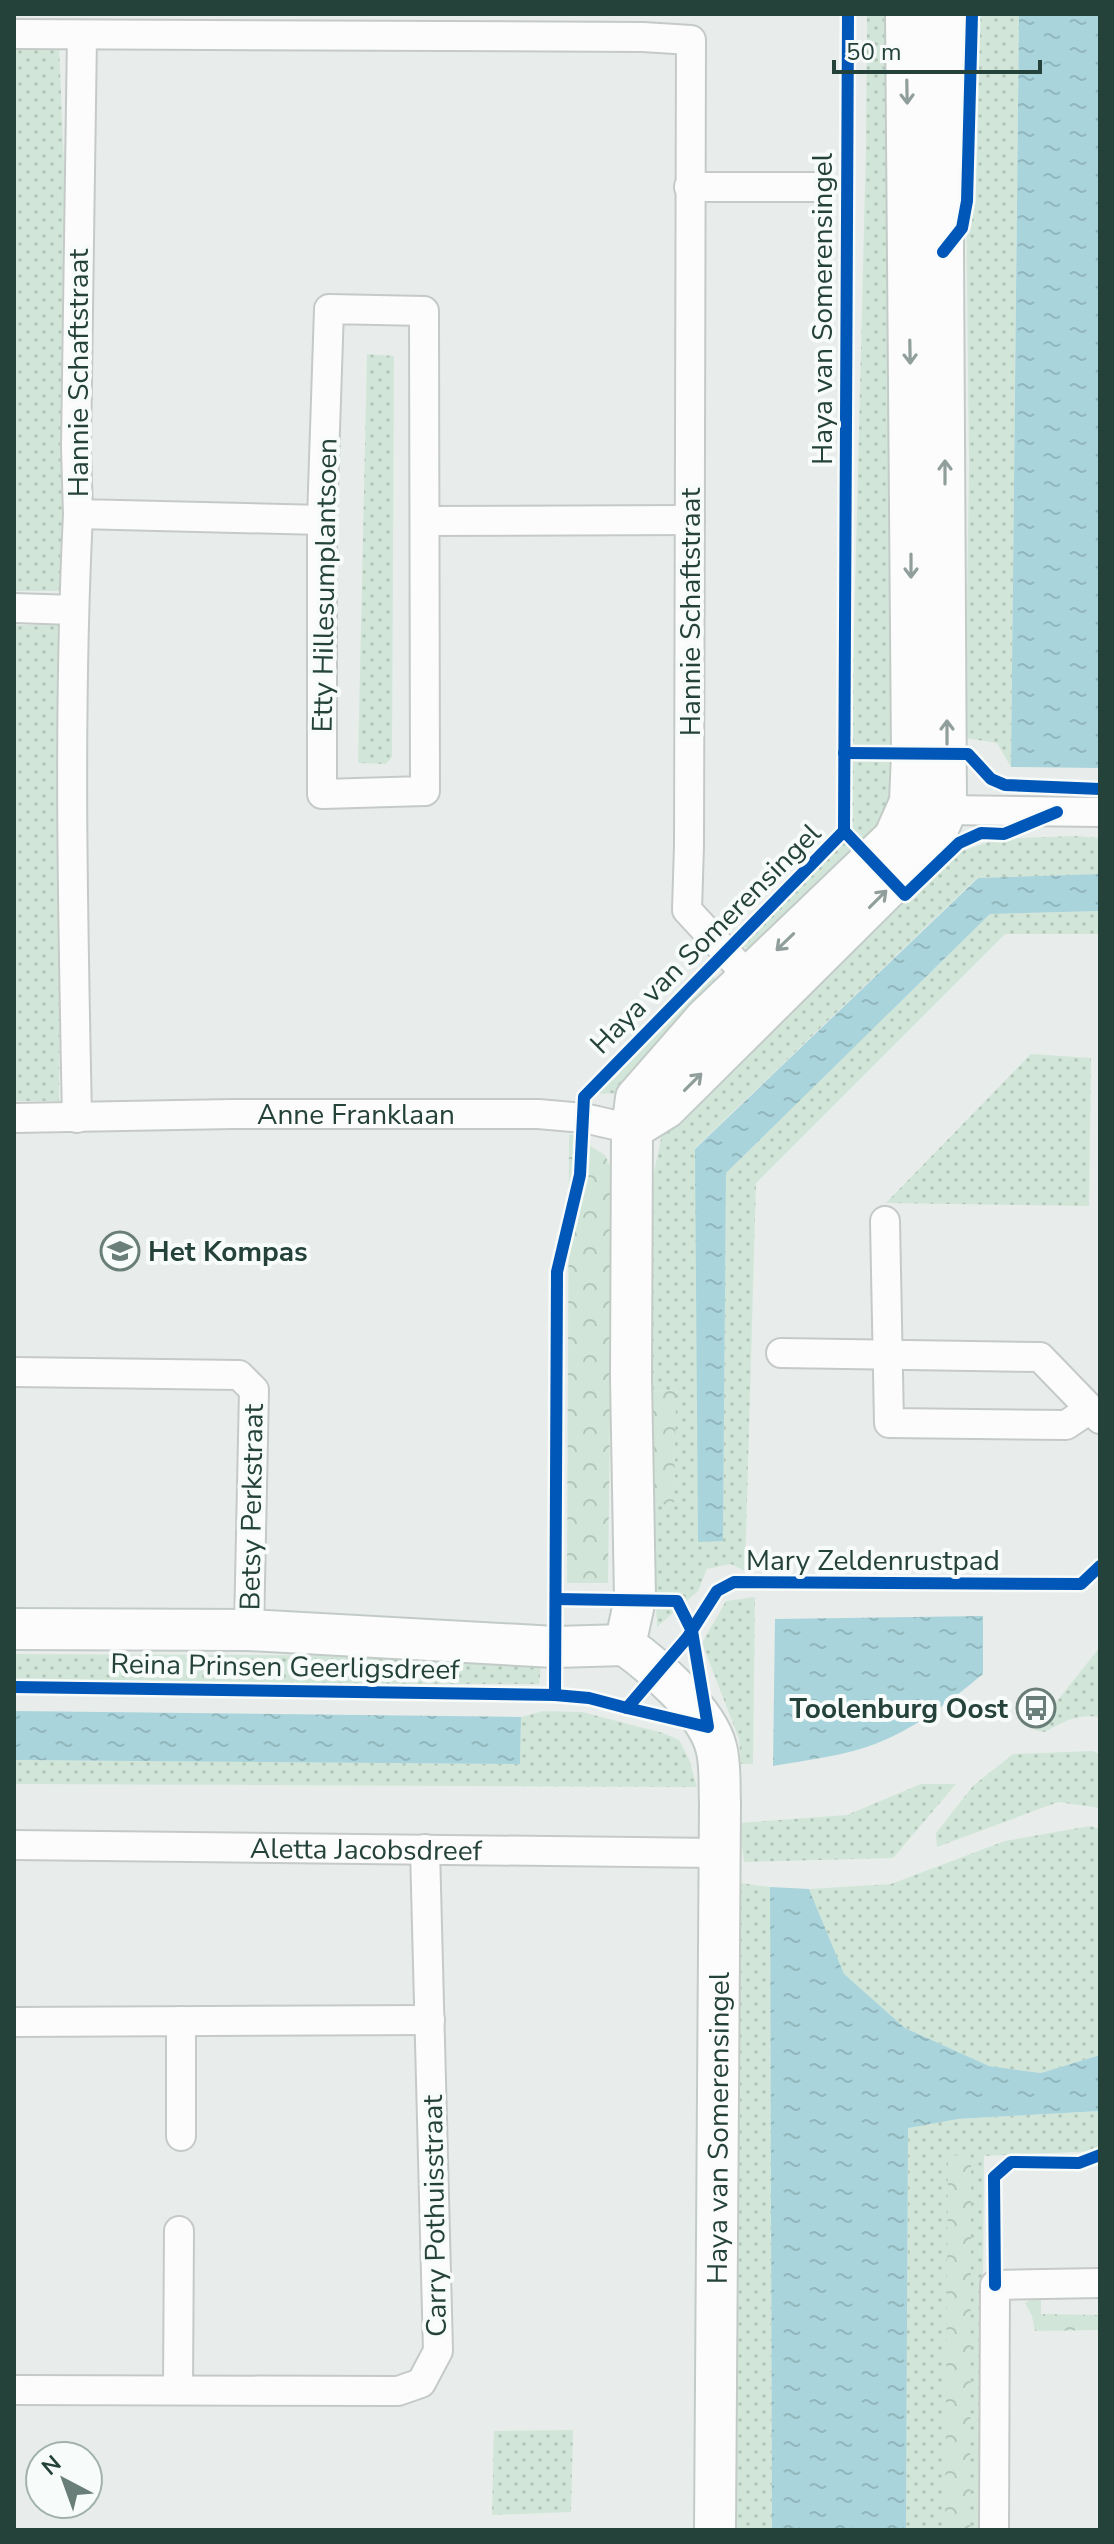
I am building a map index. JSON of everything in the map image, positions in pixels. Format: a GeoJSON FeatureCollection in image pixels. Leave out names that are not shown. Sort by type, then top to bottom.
{"type":"FeatureCollection","features":[{"type":"Feature","properties":{"kind":"street"},"geometry":{"type":"LineString","coordinates":[[906,14],[912,738],[928,806]]}},
{"type":"Feature","properties":{"kind":"street"},"geometry":{"type":"LineString","coordinates":[[625,1645],[635,1599],[631,1378],[632,1129],[666,1108],[761,990],[931,845],[928,806],[943,252],[944,14]]}},
{"type":"Feature","properties":{"kind":"street","name":"Hannie Schaftstraat"},"geometry":{"type":"LineString","coordinates":[[14,34],[643,37],[691,40],[687,910],[761,990]]}},
{"type":"Feature","properties":{"kind":"street","name":"Hannie Schaftstraat"},"geometry":{"type":"LineString","coordinates":[[82,35],[76,448],[78,514],[322,520]]}},
{"type":"Feature","properties":{"kind":"street"},"geometry":{"type":"LineString","coordinates":[[689,187],[822,187]]}},
{"type":"Feature","properties":{"kind":"street","name":"Etty Hillesumplantsoen"},"geometry":{"type":"LineString","coordinates":[[329,309],[424,311],[425,791],[322,794],[322,520],[329,309]]}},
{"type":"Feature","properties":{"kind":"street"},"geometry":{"type":"LineString","coordinates":[[77,1118],[72,847],[78,514]]}},
{"type":"Feature","properties":{"kind":"street"},"geometry":{"type":"LineString","coordinates":[[426,521],[690,520]]}},
{"type":"Feature","properties":{"kind":"street"},"geometry":{"type":"LineString","coordinates":[[14,608],[74,610]]}},
{"type":"Feature","properties":{"kind":"street"},"geometry":{"type":"LineString","coordinates":[[928,806],[1100,812]]}},
{"type":"Feature","properties":{"kind":"street","name":"Anne Franklaan"},"geometry":{"type":"LineString","coordinates":[[14,1118],[538,1114],[584,1118],[632,1129]]}},
{"type":"Feature","properties":{"kind":"street"},"geometry":{"type":"LineString","coordinates":[[781,1353],[889,1356],[1040,1357],[1095,1414],[1066,1425],[889,1423],[889,1356],[885,1221]]}},
{"type":"Feature","properties":{"kind":"street","name":"Betsy Perkstraat"},"geometry":{"type":"LineString","coordinates":[[14,1372],[239,1375],[248,1383],[254,1390],[249,1630]]}},
{"type":"Feature","properties":{"kind":"street","name":"Reina Prinsen Geerligsdreef"},"geometry":{"type":"LineString","coordinates":[[14,1629],[249,1630],[555,1647],[625,1645]]}},
{"type":"Feature","properties":{"kind":"street","name":"Haya van Somerensingel"},"geometry":{"type":"LineString","coordinates":[[625,1645],[660,1671],[708,1727],[716,1747],[720,1803],[715,2530]]}},
{"type":"Feature","properties":{"kind":"street","name":"Aletta Jacobsdreef"},"geometry":{"type":"LineString","coordinates":[[14,1845],[718,1853]]}},
{"type":"Feature","properties":{"kind":"street","name":"Carry Pothuisstraat"},"geometry":{"type":"LineString","coordinates":[[14,2390],[398,2391],[421,2383],[438,2351],[425,1849]]}},
{"type":"Feature","properties":{"kind":"street"},"geometry":{"type":"LineString","coordinates":[[14,2022],[430,2020]]}},
{"type":"Feature","properties":{"kind":"street"},"geometry":{"type":"LineString","coordinates":[[181,2021],[181,2136]]}},
{"type":"Feature","properties":{"kind":"street"},"geometry":{"type":"LineString","coordinates":[[178,2389],[179,2231]]}},
{"type":"Feature","properties":{"kind":"street"},"geometry":{"type":"LineString","coordinates":[[994,2530],[995,2285],[1100,2283]]}},
{"type":"Feature","properties":{"kind":"green space"},"geometry":{"type":"Polygon","coordinates":[[[867,14],[895,14],[896,792],[881,828],[759,956],[736,942],[849,832],[867,14]]]}},
{"type":"Feature","properties":{"kind":"green space"},"geometry":{"type":"Polygon","coordinates":[[[964,14],[1019,14],[1011,767],[997,743],[965,738],[969,465],[964,14]]]}},
{"type":"Feature","properties":{"kind":"green space"},"geometry":{"type":"Polygon","coordinates":[[[14,43],[59,46],[69,284],[64,591],[14,591],[14,43]]]}},
{"type":"Feature","properties":{"kind":"green space"},"geometry":{"type":"Polygon","coordinates":[[[367,354],[394,356],[392,757],[386,764],[358,763],[367,354]]]}},
{"type":"Feature","properties":{"kind":"green space"},"geometry":{"type":"Polygon","coordinates":[[[14,625],[63,625],[59,1101],[14,1101],[14,625]]]}},
{"type":"Feature","properties":{"kind":"green space"},"geometry":{"type":"Polygon","coordinates":[[[1100,838],[1100,874],[977,878],[695,1148],[723,1541],[726,1173],[990,914],[1100,911],[1100,934],[1005,934],[756,1183],[745,1571],[731,1564],[707,1569],[698,1591],[657,1627],[652,1505],[674,1504],[675,1390],[651,1392],[647,1206],[662,1134],[956,853],[998,839],[1100,838]]]}},
{"type":"Feature","properties":{"kind":"green space"},"geometry":{"type":"Polygon","coordinates":[[[712,973],[722,994],[621,1093],[589,1094],[712,973]]]}},
{"type":"Feature","properties":{"kind":"green space"},"geometry":{"type":"Polygon","coordinates":[[[1031,1054],[1091,1058],[1089,1206],[886,1203],[1031,1054]]]}},
{"type":"Feature","properties":{"kind":"green space"},"geometry":{"type":"Polygon","coordinates":[[[571,1134],[605,1155],[613,1172],[608,1583],[567,1583],[571,1134]]]}},
{"type":"Feature","properties":{"kind":"green space"},"geometry":{"type":"Polygon","coordinates":[[[676,1390],[674,1504],[652,1505],[651,1392],[676,1390]]]}},
{"type":"Feature","properties":{"kind":"green space"},"geometry":{"type":"Polygon","coordinates":[[[755,1597],[753,1764],[741,1764],[739,1739],[702,1643],[726,1601],[755,1597]]]}},
{"type":"Feature","properties":{"kind":"green space"},"geometry":{"type":"Polygon","coordinates":[[[1100,1647],[1100,1717],[1071,1719],[1045,1732],[1034,1730],[1100,1647]]]}},
{"type":"Feature","properties":{"kind":"green space"},"geometry":{"type":"Polygon","coordinates":[[[14,1654],[542,1658],[539,1684],[14,1682],[14,1654]]]}},
{"type":"Feature","properties":{"kind":"green space"},"geometry":{"type":"Polygon","coordinates":[[[543,1711],[582,1712],[679,1740],[689,1759],[697,1787],[14,1784],[14,1760],[520,1764],[521,1717],[543,1711]]]}},
{"type":"Feature","properties":{"kind":"green space"},"geometry":{"type":"Polygon","coordinates":[[[1092,1751],[1100,1754],[1100,1808],[1058,1802],[937,1847],[936,1833],[973,1786],[1013,1754],[1092,1751]]]}},
{"type":"Feature","properties":{"kind":"green space"},"geometry":{"type":"Polygon","coordinates":[[[921,1784],[956,1784],[893,1858],[744,1862],[739,1823],[847,1815],[921,1784]]]}},
{"type":"Feature","properties":{"kind":"green space"},"geometry":{"type":"Polygon","coordinates":[[[1090,1826],[1100,1829],[1100,2055],[1041,2073],[989,2066],[905,2028],[844,1975],[809,1889],[891,1884],[1005,1841],[1090,1826]]]}},
{"type":"Feature","properties":{"kind":"green space"},"geometry":{"type":"Polygon","coordinates":[[[725,1881],[770,1887],[772,2530],[733,2530],[725,1881]]]}},
{"type":"Feature","properties":{"kind":"green space"},"geometry":{"type":"Polygon","coordinates":[[[1100,2111],[1100,2150],[984,2156],[981,2530],[906,2530],[908,2127],[958,2119],[1100,2111]]]}},
{"type":"Feature","properties":{"kind":"green space"},"geometry":{"type":"Polygon","coordinates":[[[948,2155],[971,2156],[970,2530],[945,2530],[948,2155]]]}},
{"type":"Feature","properties":{"kind":"green space"},"geometry":{"type":"Polygon","coordinates":[[[1035,2296],[1041,2296],[1041,2314],[1100,2315],[1100,2330],[1035,2331],[1025,2303],[1035,2296]]]}},
{"type":"Feature","properties":{"kind":"green space"},"geometry":{"type":"Polygon","coordinates":[[[573,2430],[571,2512],[492,2515],[494,2431],[573,2430]]]}},
{"type":"Feature","properties":{"kind":"water"},"geometry":{"type":"Polygon","coordinates":[[[1019,14],[1100,14],[1100,768],[1011,767],[1019,14]]]}},
{"type":"Feature","properties":{"kind":"water"},"geometry":{"type":"Polygon","coordinates":[[[1100,874],[1100,911],[990,914],[726,1173],[723,1541],[698,1542],[695,1149],[978,878],[1100,874]]]}},
{"type":"Feature","properties":{"kind":"water"},"geometry":{"type":"Polygon","coordinates":[[[983,1616],[983,1674],[945,1704],[904,1731],[875,1744],[838,1755],[773,1766],[775,1619],[983,1616]]]}},
{"type":"Feature","properties":{"kind":"water"},"geometry":{"type":"Polygon","coordinates":[[[14,1711],[521,1717],[520,1764],[14,1760],[14,1711]]]}},
{"type":"Feature","properties":{"kind":"water"},"geometry":{"type":"Polygon","coordinates":[[[770,1887],[809,1889],[844,1974],[905,2028],[989,2066],[1041,2073],[1100,2055],[1100,2111],[958,2119],[908,2128],[906,2530],[772,2530],[770,1887]]]}},
{"type":"Feature","properties":{"kind":"cycle path"},"geometry":{"type":"LineString","coordinates":[[555,1695],[557,1272],[580,1175],[584,1097],[844,831],[848,14]]}},
{"type":"Feature","properties":{"kind":"cycle path"},"geometry":{"type":"LineString","coordinates":[[943,252],[962,228],[967,201],[972,14]]}},
{"type":"Feature","properties":{"kind":"cycle path"},"geometry":{"type":"LineString","coordinates":[[844,753],[968,754],[991,779],[1005,785],[1100,789]]}},
{"type":"Feature","properties":{"kind":"cycle path"},"geometry":{"type":"LineString","coordinates":[[844,831],[905,895],[959,843],[981,833],[1004,834],[1057,812]]}},
{"type":"Feature","properties":{"kind":"cycle path","name":"Mary Zeldenrustpad"},"geometry":{"type":"LineString","coordinates":[[14,1687],[555,1695],[589,1698],[627,1708],[687,1638],[717,1591],[734,1582],[1081,1584],[1100,1566]]}},
{"type":"Feature","properties":{"kind":"cycle path"},"geometry":{"type":"LineString","coordinates":[[556,1599],[677,1601],[692,1631],[708,1727],[627,1708]]}},
{"type":"Feature","properties":{"kind":"cycle path"},"geometry":{"type":"LineString","coordinates":[[995,2285],[994,2177],[1011,2162],[1079,2163],[1100,2155]]}},
{"type":"Feature","properties":{"kind":"place","name":"Het Kompas"},"geometry":{"type":"Point","coordinates":[120,1251]}},
{"type":"Feature","properties":{"kind":"place","name":"Toolenburg Oost"},"geometry":{"type":"Point","coordinates":[1036,1708]}}]}
